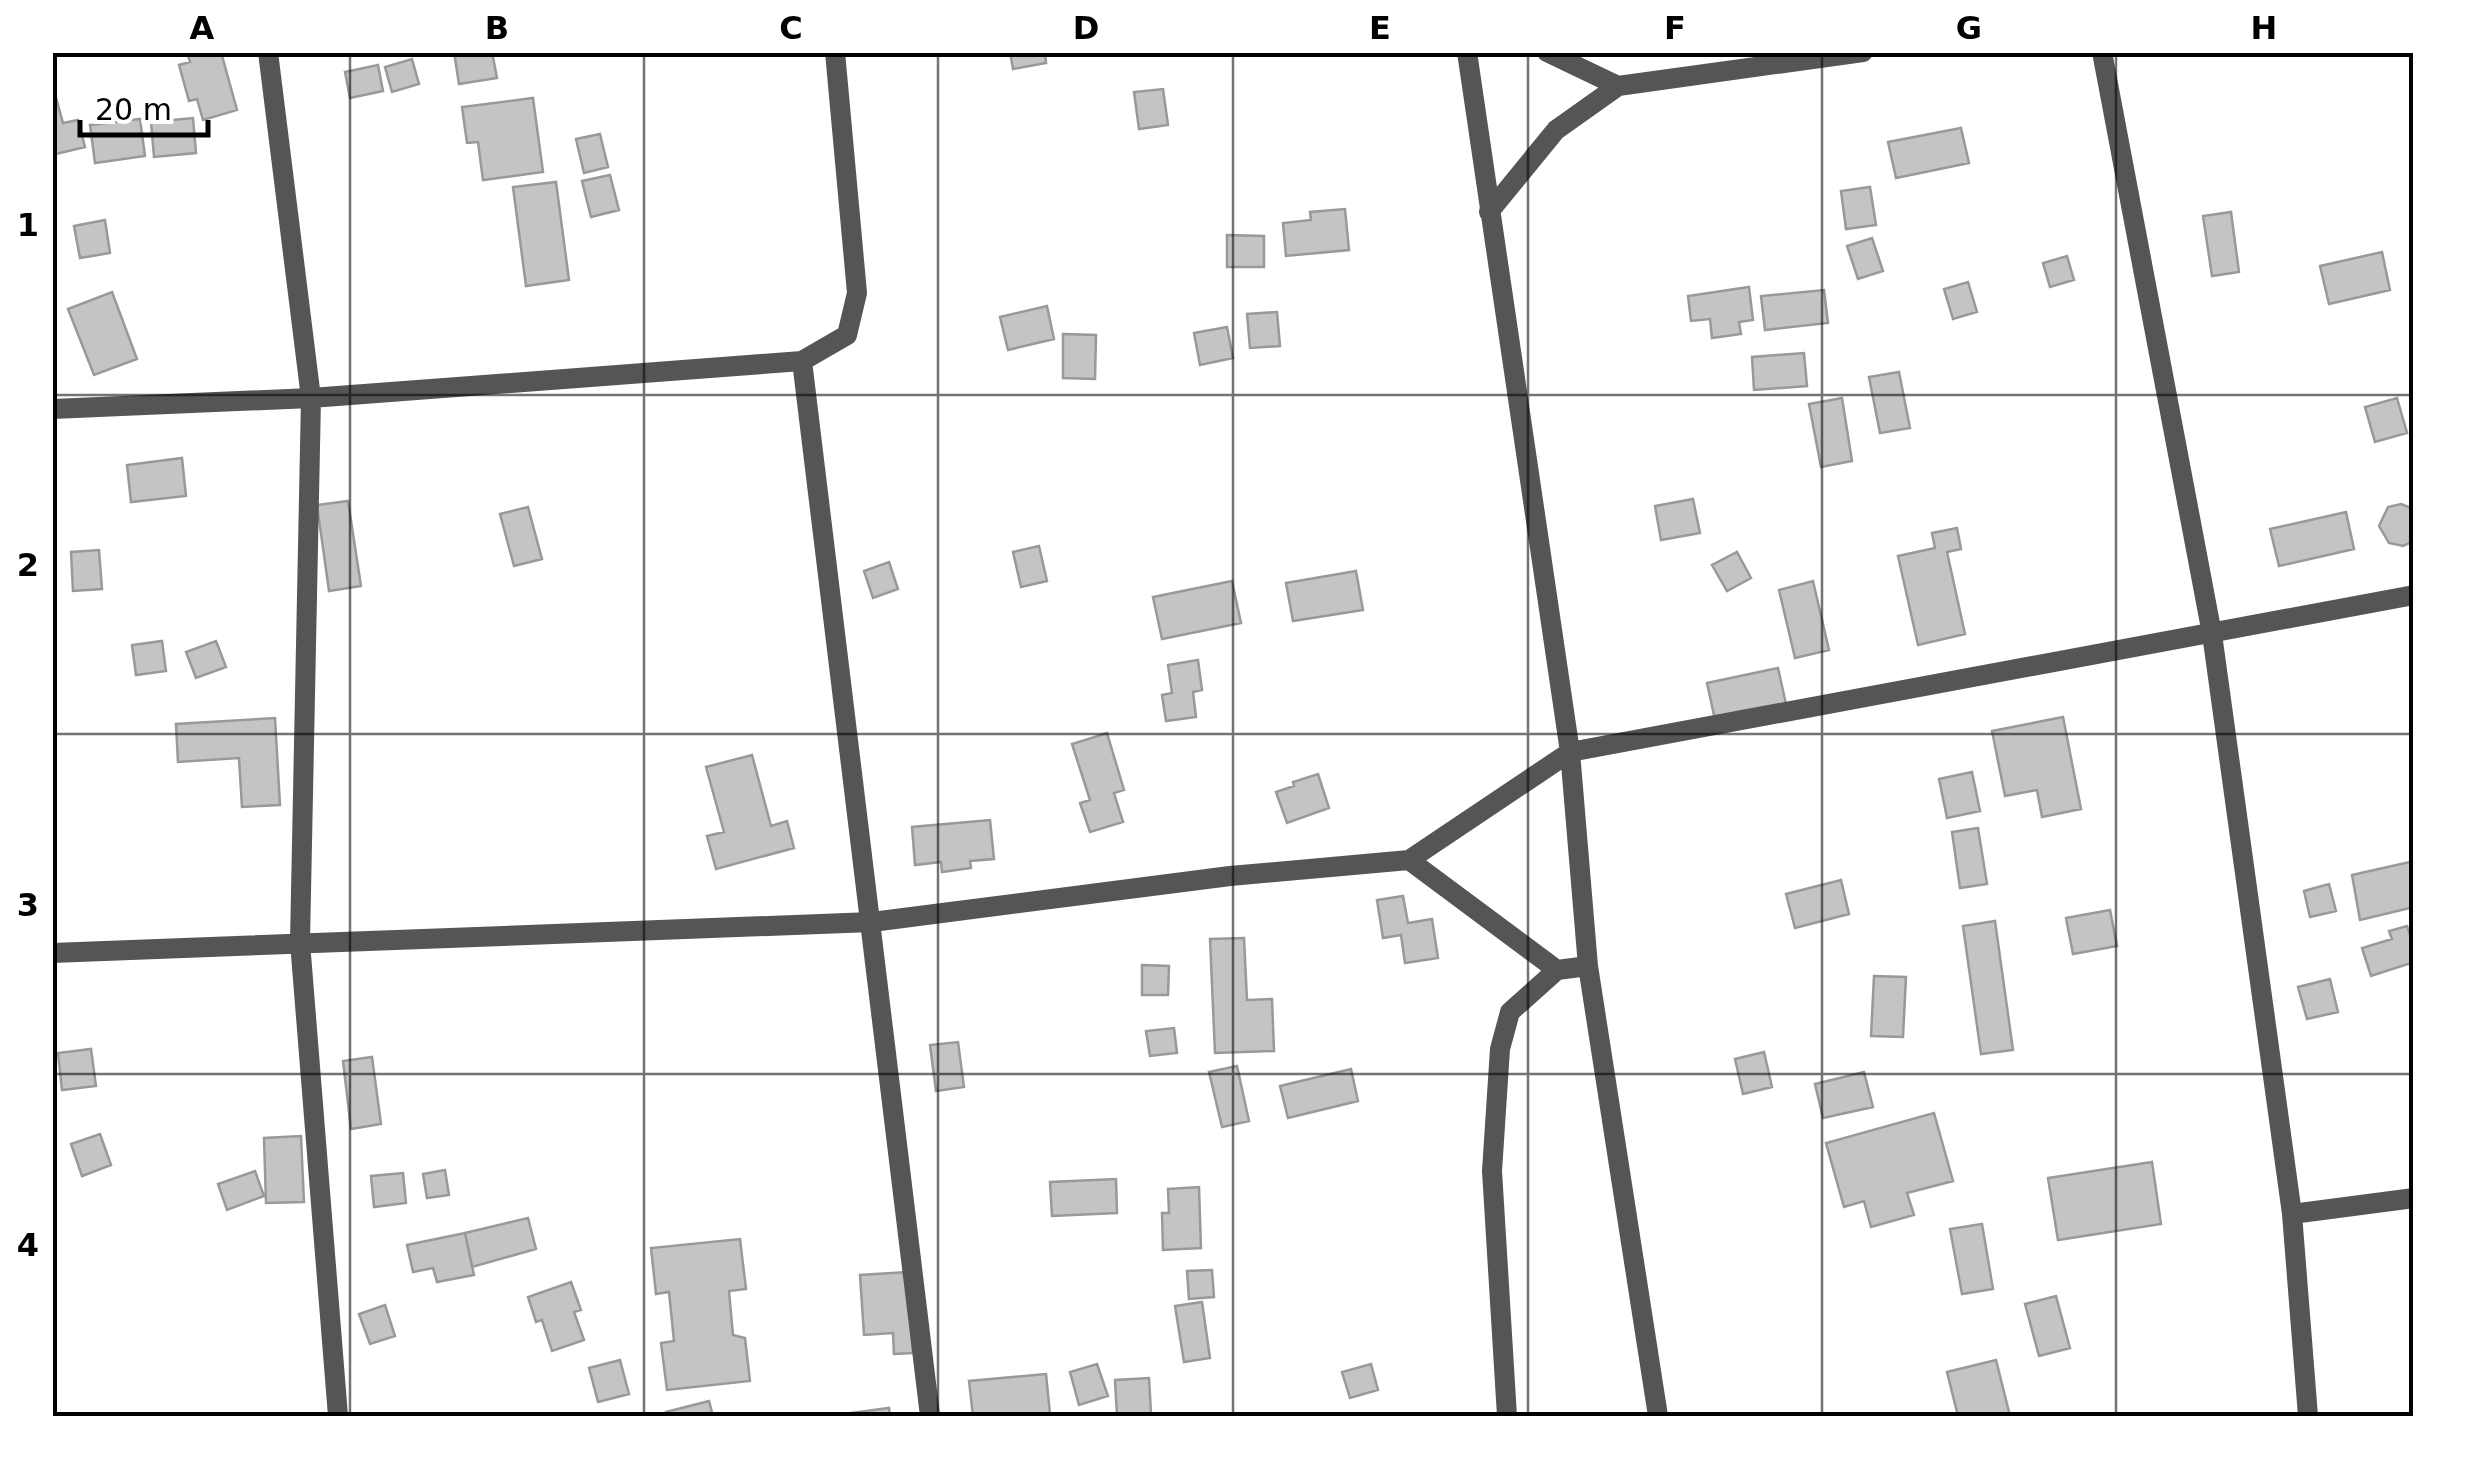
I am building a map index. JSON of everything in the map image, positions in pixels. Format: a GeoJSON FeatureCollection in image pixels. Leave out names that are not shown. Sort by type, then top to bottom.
{"type":"FeatureCollection","features":[{"type":"Feature","properties":{"kind":"street"},"geometry":{"type":"LineString","coordinates":[[268,52],[312,398],[300,942],[338,1416]]}},
{"type":"Feature","properties":{"kind":"street"},"geometry":{"type":"LineString","coordinates":[[52,409],[312,398],[802,361],[848,335],[857,293],[835,52]]}},
{"type":"Feature","properties":{"kind":"street"},"geometry":{"type":"LineString","coordinates":[[1467,52],[1570,752],[1588,966],[1658,1416]]}},
{"type":"Feature","properties":{"kind":"street"},"geometry":{"type":"LineString","coordinates":[[1547,52],[1618,86]]}},
{"type":"Feature","properties":{"kind":"street"},"geometry":{"type":"LineString","coordinates":[[1489,212],[1556,130],[1618,86],[1863,52]]}},
{"type":"Feature","properties":{"kind":"street"},"geometry":{"type":"LineString","coordinates":[[2102,52],[2212,634],[2292,1214],[2308,1416]]}},
{"type":"Feature","properties":{"kind":"street"},"geometry":{"type":"LineString","coordinates":[[802,361],[930,1416]]}},
{"type":"Feature","properties":{"kind":"street"},"geometry":{"type":"LineString","coordinates":[[52,954],[872,922],[1230,876],[1408,860],[1570,752],[2414,595]]}},
{"type":"Feature","properties":{"kind":"street"},"geometry":{"type":"LineString","coordinates":[[1408,860],[1557,970]]}},
{"type":"Feature","properties":{"kind":"street"},"geometry":{"type":"LineString","coordinates":[[1506,1416],[1492,1171],[1500,1049],[1510,1012],[1557,970],[1588,966]]}},
{"type":"Feature","properties":{"kind":"street"},"geometry":{"type":"LineString","coordinates":[[2292,1214],[2414,1198]]}},
{"type":"Feature","properties":{"kind":"building"},"geometry":{"type":"Polygon","coordinates":[[[187,52],[221,52],[237,110],[203,120],[197,99],[189,101],[179,65],[190,62],[187,52]]]}},
{"type":"Feature","properties":{"kind":"building"},"geometry":{"type":"Polygon","coordinates":[[[454,52],[492,52],[497,78],[459,84],[454,52]]]}},
{"type":"Feature","properties":{"kind":"building"},"geometry":{"type":"Polygon","coordinates":[[[1010,52],[1045,52],[1046,63],[1013,69],[1010,52]]]}},
{"type":"Feature","properties":{"kind":"building"},"geometry":{"type":"Polygon","coordinates":[[[412,59],[419,84],[392,92],[385,67],[412,59]]]}},
{"type":"Feature","properties":{"kind":"building"},"geometry":{"type":"Polygon","coordinates":[[[378,65],[383,91],[350,98],[345,72],[378,65]]]}},
{"type":"Feature","properties":{"kind":"building"},"geometry":{"type":"Polygon","coordinates":[[[52,83],[63,123],[78,120],[85,147],[52,155],[52,83]]]}},
{"type":"Feature","properties":{"kind":"building"},"geometry":{"type":"Polygon","coordinates":[[[1163,89],[1168,125],[1139,129],[1134,92],[1163,89]]]}},
{"type":"Feature","properties":{"kind":"building"},"geometry":{"type":"Polygon","coordinates":[[[533,98],[543,172],[483,180],[478,142],[467,143],[462,107],[533,98]]]}},
{"type":"Feature","properties":{"kind":"building"},"geometry":{"type":"Polygon","coordinates":[[[193,118],[196,153],[154,157],[151,122],[193,118]]]}},
{"type":"Feature","properties":{"kind":"building"},"geometry":{"type":"Polygon","coordinates":[[[140,119],[145,156],[95,163],[90,125],[140,119]]]}},
{"type":"Feature","properties":{"kind":"building"},"geometry":{"type":"Polygon","coordinates":[[[1961,128],[1969,163],[1896,178],[1888,142],[1961,128]]]}},
{"type":"Feature","properties":{"kind":"building"},"geometry":{"type":"Polygon","coordinates":[[[600,134],[608,167],[584,173],[576,139],[600,134]]]}},
{"type":"Feature","properties":{"kind":"building"},"geometry":{"type":"Polygon","coordinates":[[[610,175],[619,210],[591,217],[582,181],[610,175]]]}},
{"type":"Feature","properties":{"kind":"building"},"geometry":{"type":"Polygon","coordinates":[[[556,182],[569,280],[526,286],[513,187],[556,182]]]}},
{"type":"Feature","properties":{"kind":"building"},"geometry":{"type":"Polygon","coordinates":[[[1870,187],[1876,225],[1846,229],[1841,191],[1870,187]]]}},
{"type":"Feature","properties":{"kind":"building"},"geometry":{"type":"Polygon","coordinates":[[[1345,209],[1349,250],[1286,256],[1283,223],[1311,220],[1310,212],[1345,209]]]}},
{"type":"Feature","properties":{"kind":"building"},"geometry":{"type":"Polygon","coordinates":[[[2231,212],[2239,272],[2212,276],[2203,216],[2231,212]]]}},
{"type":"Feature","properties":{"kind":"building"},"geometry":{"type":"Polygon","coordinates":[[[105,220],[110,253],[80,258],[74,226],[105,220]]]}},
{"type":"Feature","properties":{"kind":"building"},"geometry":{"type":"Polygon","coordinates":[[[1227,235],[1264,236],[1264,267],[1227,267],[1227,235]]]}},
{"type":"Feature","properties":{"kind":"building"},"geometry":{"type":"Polygon","coordinates":[[[1872,238],[1883,271],[1858,279],[1847,246],[1872,238]]]}},
{"type":"Feature","properties":{"kind":"building"},"geometry":{"type":"Polygon","coordinates":[[[2382,252],[2390,290],[2329,304],[2320,266],[2382,252]]]}},
{"type":"Feature","properties":{"kind":"building"},"geometry":{"type":"Polygon","coordinates":[[[2067,256],[2074,280],[2050,287],[2043,263],[2067,256]]]}},
{"type":"Feature","properties":{"kind":"building"},"geometry":{"type":"Polygon","coordinates":[[[1968,282],[1977,312],[1953,319],[1944,289],[1968,282]]]}},
{"type":"Feature","properties":{"kind":"building"},"geometry":{"type":"Polygon","coordinates":[[[1749,287],[1753,320],[1739,322],[1741,334],[1712,338],[1710,319],[1691,321],[1688,296],[1749,287]]]}},
{"type":"Feature","properties":{"kind":"building"},"geometry":{"type":"Polygon","coordinates":[[[1824,290],[1828,323],[1765,330],[1761,296],[1824,290]]]}},
{"type":"Feature","properties":{"kind":"building"},"geometry":{"type":"Polygon","coordinates":[[[112,292],[137,359],[94,375],[68,309],[112,292]]]}},
{"type":"Feature","properties":{"kind":"building"},"geometry":{"type":"Polygon","coordinates":[[[1047,306],[1054,339],[1008,350],[1000,317],[1047,306]]]}},
{"type":"Feature","properties":{"kind":"building"},"geometry":{"type":"Polygon","coordinates":[[[1277,312],[1280,346],[1250,348],[1247,314],[1277,312]]]}},
{"type":"Feature","properties":{"kind":"building"},"geometry":{"type":"Polygon","coordinates":[[[1227,327],[1233,358],[1200,365],[1194,333],[1227,327]]]}},
{"type":"Feature","properties":{"kind":"building"},"geometry":{"type":"Polygon","coordinates":[[[1063,334],[1096,335],[1095,379],[1063,378],[1063,334]]]}},
{"type":"Feature","properties":{"kind":"building"},"geometry":{"type":"Polygon","coordinates":[[[1804,353],[1807,386],[1754,390],[1752,357],[1804,353]]]}},
{"type":"Feature","properties":{"kind":"building"},"geometry":{"type":"Polygon","coordinates":[[[1899,372],[1910,428],[1880,433],[1869,377],[1899,372]]]}},
{"type":"Feature","properties":{"kind":"building"},"geometry":{"type":"Polygon","coordinates":[[[1842,398],[1852,461],[1821,467],[1809,404],[1842,398]]]}},
{"type":"Feature","properties":{"kind":"building"},"geometry":{"type":"Polygon","coordinates":[[[2397,398],[2407,433],[2375,442],[2365,407],[2397,398]]]}},
{"type":"Feature","properties":{"kind":"building"},"geometry":{"type":"Polygon","coordinates":[[[182,458],[186,496],[131,502],[127,465],[182,458]]]}},
{"type":"Feature","properties":{"kind":"building"},"geometry":{"type":"Polygon","coordinates":[[[1693,499],[1700,533],[1661,540],[1655,506],[1693,499]]]}},
{"type":"Feature","properties":{"kind":"building"},"geometry":{"type":"Polygon","coordinates":[[[348,501],[361,586],[329,591],[317,505],[348,501]]]}},
{"type":"Feature","properties":{"kind":"building"},"geometry":{"type":"Polygon","coordinates":[[[2401,504],[2414,509],[2414,541],[2403,546],[2389,543],[2379,526],[2388,507],[2401,504]]]}},
{"type":"Feature","properties":{"kind":"building"},"geometry":{"type":"Polygon","coordinates":[[[528,507],[542,559],[514,566],[500,514],[528,507]]]}},
{"type":"Feature","properties":{"kind":"building"},"geometry":{"type":"Polygon","coordinates":[[[2346,512],[2354,549],[2279,566],[2270,529],[2346,512]]]}},
{"type":"Feature","properties":{"kind":"building"},"geometry":{"type":"Polygon","coordinates":[[[1957,528],[1961,549],[1947,552],[1965,634],[1918,645],[1898,556],[1935,548],[1932,533],[1957,528]]]}},
{"type":"Feature","properties":{"kind":"building"},"geometry":{"type":"Polygon","coordinates":[[[1039,546],[1047,581],[1021,587],[1013,552],[1039,546]]]}},
{"type":"Feature","properties":{"kind":"building"},"geometry":{"type":"Polygon","coordinates":[[[99,550],[102,589],[73,591],[71,552],[99,550]]]}},
{"type":"Feature","properties":{"kind":"building"},"geometry":{"type":"Polygon","coordinates":[[[1737,552],[1751,578],[1727,591],[1712,565],[1737,552]]]}},
{"type":"Feature","properties":{"kind":"building"},"geometry":{"type":"Polygon","coordinates":[[[889,562],[898,589],[873,598],[864,571],[889,562]]]}},
{"type":"Feature","properties":{"kind":"building"},"geometry":{"type":"Polygon","coordinates":[[[1356,571],[1363,610],[1293,621],[1286,583],[1356,571]]]}},
{"type":"Feature","properties":{"kind":"building"},"geometry":{"type":"Polygon","coordinates":[[[1232,581],[1241,623],[1162,639],[1153,597],[1232,581]]]}},
{"type":"Feature","properties":{"kind":"building"},"geometry":{"type":"Polygon","coordinates":[[[1813,581],[1829,650],[1795,658],[1779,590],[1813,581]]]}},
{"type":"Feature","properties":{"kind":"building"},"geometry":{"type":"Polygon","coordinates":[[[162,641],[166,671],[136,675],[132,645],[162,641]]]}},
{"type":"Feature","properties":{"kind":"building"},"geometry":{"type":"Polygon","coordinates":[[[216,641],[226,667],[196,678],[186,652],[216,641]]]}},
{"type":"Feature","properties":{"kind":"building"},"geometry":{"type":"Polygon","coordinates":[[[1198,660],[1202,690],[1193,692],[1196,717],[1166,721],[1162,695],[1172,693],[1168,665],[1198,660]]]}},
{"type":"Feature","properties":{"kind":"building"},"geometry":{"type":"Polygon","coordinates":[[[1778,668],[1786,704],[1715,720],[1707,683],[1778,668]]]}},
{"type":"Feature","properties":{"kind":"building"},"geometry":{"type":"Polygon","coordinates":[[[2063,717],[2081,809],[2042,817],[2037,790],[2005,796],[1992,731],[2063,717]]]}},
{"type":"Feature","properties":{"kind":"building"},"geometry":{"type":"Polygon","coordinates":[[[275,718],[280,805],[242,807],[239,758],[178,762],[176,724],[275,718]]]}},
{"type":"Feature","properties":{"kind":"building"},"geometry":{"type":"Polygon","coordinates":[[[1107,733],[1124,790],[1114,793],[1123,822],[1090,832],[1080,803],[1090,800],[1072,744],[1107,733]]]}},
{"type":"Feature","properties":{"kind":"building"},"geometry":{"type":"Polygon","coordinates":[[[752,755],[771,826],[787,821],[794,848],[716,869],[707,836],[724,832],[706,767],[752,755]]]}},
{"type":"Feature","properties":{"kind":"building"},"geometry":{"type":"Polygon","coordinates":[[[1972,772],[1980,811],[1947,818],[1939,779],[1972,772]]]}},
{"type":"Feature","properties":{"kind":"building"},"geometry":{"type":"Polygon","coordinates":[[[1318,774],[1329,808],[1287,823],[1276,792],[1318,774]]]}},
{"type":"Feature","properties":{"kind":"building"},"geometry":{"type":"Polygon","coordinates":[[[990,820],[994,859],[970,861],[971,868],[942,872],[941,862],[915,865],[912,827],[990,820]]]}},
{"type":"Feature","properties":{"kind":"building"},"geometry":{"type":"Polygon","coordinates":[[[1978,828],[1987,884],[1960,888],[1952,832],[1978,828]]]}},
{"type":"Feature","properties":{"kind":"building"},"geometry":{"type":"Polygon","coordinates":[[[2414,861],[2414,907],[2360,920],[2352,875],[2414,861]]]}},
{"type":"Feature","properties":{"kind":"building"},"geometry":{"type":"Polygon","coordinates":[[[1841,880],[1849,914],[1795,928],[1786,894],[1841,880]]]}},
{"type":"Feature","properties":{"kind":"building"},"geometry":{"type":"Polygon","coordinates":[[[2329,884],[2336,911],[2310,917],[2304,891],[2329,884]]]}},
{"type":"Feature","properties":{"kind":"building"},"geometry":{"type":"Polygon","coordinates":[[[1403,896],[1408,923],[1432,919],[1438,958],[1405,963],[1401,935],[1383,938],[1377,900],[1403,896]]]}},
{"type":"Feature","properties":{"kind":"building"},"geometry":{"type":"Polygon","coordinates":[[[2110,910],[2117,946],[2073,954],[2066,918],[2110,910]]]}},
{"type":"Feature","properties":{"kind":"building"},"geometry":{"type":"Polygon","coordinates":[[[1995,921],[2013,1050],[1981,1054],[1963,926],[1995,921]]]}},
{"type":"Feature","properties":{"kind":"building"},"geometry":{"type":"Polygon","coordinates":[[[2407,926],[2414,946],[2414,962],[2371,976],[2362,948],[2392,939],[2389,931],[2407,926]]]}},
{"type":"Feature","properties":{"kind":"building"},"geometry":{"type":"Polygon","coordinates":[[[1244,938],[1247,1000],[1272,999],[1274,1051],[1215,1053],[1210,939],[1244,938]]]}},
{"type":"Feature","properties":{"kind":"building"},"geometry":{"type":"Polygon","coordinates":[[[1142,965],[1169,966],[1168,995],[1142,995],[1142,965]]]}},
{"type":"Feature","properties":{"kind":"building"},"geometry":{"type":"Polygon","coordinates":[[[1874,976],[1906,977],[1903,1037],[1871,1036],[1874,976]]]}},
{"type":"Feature","properties":{"kind":"building"},"geometry":{"type":"Polygon","coordinates":[[[2330,979],[2338,1012],[2307,1019],[2298,987],[2330,979]]]}},
{"type":"Feature","properties":{"kind":"building"},"geometry":{"type":"Polygon","coordinates":[[[1174,1028],[1177,1053],[1150,1056],[1146,1031],[1174,1028]]]}},
{"type":"Feature","properties":{"kind":"building"},"geometry":{"type":"Polygon","coordinates":[[[958,1042],[964,1087],[936,1091],[930,1045],[958,1042]]]}},
{"type":"Feature","properties":{"kind":"building"},"geometry":{"type":"Polygon","coordinates":[[[91,1049],[96,1086],[62,1090],[58,1053],[91,1049]]]}},
{"type":"Feature","properties":{"kind":"building"},"geometry":{"type":"Polygon","coordinates":[[[1764,1052],[1772,1087],[1743,1094],[1735,1059],[1764,1052]]]}},
{"type":"Feature","properties":{"kind":"building"},"geometry":{"type":"Polygon","coordinates":[[[372,1057],[381,1124],[351,1129],[343,1061],[372,1057]]]}},
{"type":"Feature","properties":{"kind":"building"},"geometry":{"type":"Polygon","coordinates":[[[1237,1066],[1249,1121],[1222,1127],[1209,1072],[1237,1066]]]}},
{"type":"Feature","properties":{"kind":"building"},"geometry":{"type":"Polygon","coordinates":[[[1351,1069],[1358,1101],[1288,1118],[1280,1086],[1351,1069]]]}},
{"type":"Feature","properties":{"kind":"building"},"geometry":{"type":"Polygon","coordinates":[[[1864,1072],[1873,1107],[1823,1118],[1815,1084],[1864,1072]]]}},
{"type":"Feature","properties":{"kind":"building"},"geometry":{"type":"Polygon","coordinates":[[[1934,1113],[1953,1181],[1907,1193],[1914,1215],[1871,1227],[1864,1201],[1844,1207],[1826,1143],[1934,1113]]]}},
{"type":"Feature","properties":{"kind":"building"},"geometry":{"type":"Polygon","coordinates":[[[100,1134],[111,1165],[82,1176],[71,1144],[100,1134]]]}},
{"type":"Feature","properties":{"kind":"building"},"geometry":{"type":"Polygon","coordinates":[[[301,1136],[304,1202],[266,1203],[264,1138],[301,1136]]]}},
{"type":"Feature","properties":{"kind":"building"},"geometry":{"type":"Polygon","coordinates":[[[2152,1162],[2161,1224],[2058,1240],[2048,1178],[2152,1162]]]}},
{"type":"Feature","properties":{"kind":"building"},"geometry":{"type":"Polygon","coordinates":[[[445,1170],[449,1195],[427,1198],[423,1174],[445,1170]]]}},
{"type":"Feature","properties":{"kind":"building"},"geometry":{"type":"Polygon","coordinates":[[[255,1171],[264,1196],[227,1210],[218,1184],[255,1171]]]}},
{"type":"Feature","properties":{"kind":"building"},"geometry":{"type":"Polygon","coordinates":[[[403,1173],[406,1203],[374,1207],[371,1176],[403,1173]]]}},
{"type":"Feature","properties":{"kind":"building"},"geometry":{"type":"Polygon","coordinates":[[[1116,1179],[1117,1213],[1052,1216],[1050,1182],[1116,1179]]]}},
{"type":"Feature","properties":{"kind":"building"},"geometry":{"type":"Polygon","coordinates":[[[1199,1187],[1201,1248],[1163,1250],[1162,1213],[1169,1213],[1168,1189],[1199,1187]]]}},
{"type":"Feature","properties":{"kind":"building"},"geometry":{"type":"Polygon","coordinates":[[[528,1218],[536,1249],[472,1267],[465,1233],[528,1218]]]}},
{"type":"Feature","properties":{"kind":"building"},"geometry":{"type":"Polygon","coordinates":[[[1982,1224],[1993,1289],[1962,1294],[1950,1229],[1982,1224]]]}},
{"type":"Feature","properties":{"kind":"building"},"geometry":{"type":"Polygon","coordinates":[[[465,1233],[474,1275],[437,1282],[433,1268],[413,1272],[407,1245],[465,1233]]]}},
{"type":"Feature","properties":{"kind":"building"},"geometry":{"type":"Polygon","coordinates":[[[740,1239],[746,1289],[729,1291],[733,1335],[745,1338],[750,1381],[667,1390],[661,1343],[674,1341],[669,1292],[656,1294],[651,1248],[740,1239]]]}},
{"type":"Feature","properties":{"kind":"building"},"geometry":{"type":"Polygon","coordinates":[[[1212,1270],[1214,1297],[1189,1299],[1187,1271],[1212,1270]]]}},
{"type":"Feature","properties":{"kind":"building"},"geometry":{"type":"Polygon","coordinates":[[[907,1272],[913,1353],[894,1354],[893,1333],[864,1335],[860,1275],[907,1272]]]}},
{"type":"Feature","properties":{"kind":"building"},"geometry":{"type":"Polygon","coordinates":[[[571,1282],[581,1310],[574,1312],[584,1340],[552,1351],[542,1320],[536,1322],[528,1297],[571,1282]]]}},
{"type":"Feature","properties":{"kind":"building"},"geometry":{"type":"Polygon","coordinates":[[[2056,1296],[2070,1348],[2039,1356],[2025,1304],[2056,1296]]]}},
{"type":"Feature","properties":{"kind":"building"},"geometry":{"type":"Polygon","coordinates":[[[1202,1302],[1210,1358],[1184,1362],[1175,1306],[1202,1302]]]}},
{"type":"Feature","properties":{"kind":"building"},"geometry":{"type":"Polygon","coordinates":[[[385,1305],[395,1336],[370,1344],[359,1314],[385,1305]]]}},
{"type":"Feature","properties":{"kind":"building"},"geometry":{"type":"Polygon","coordinates":[[[620,1360],[629,1394],[598,1402],[589,1368],[620,1360]]]}},
{"type":"Feature","properties":{"kind":"building"},"geometry":{"type":"Polygon","coordinates":[[[1996,1360],[2010,1416],[1958,1416],[1947,1372],[1996,1360]]]}},
{"type":"Feature","properties":{"kind":"building"},"geometry":{"type":"Polygon","coordinates":[[[1097,1364],[1108,1396],[1079,1405],[1070,1372],[1097,1364]]]}},
{"type":"Feature","properties":{"kind":"building"},"geometry":{"type":"Polygon","coordinates":[[[1371,1364],[1378,1390],[1350,1398],[1342,1372],[1371,1364]]]}},
{"type":"Feature","properties":{"kind":"building"},"geometry":{"type":"Polygon","coordinates":[[[1046,1374],[1050,1414],[973,1416],[969,1381],[1046,1374]]]}},
{"type":"Feature","properties":{"kind":"building"},"geometry":{"type":"Polygon","coordinates":[[[1149,1378],[1151,1413],[1117,1415],[1115,1380],[1149,1378]]]}},
{"type":"Feature","properties":{"kind":"building"},"geometry":{"type":"Polygon","coordinates":[[[709,1401],[713,1416],[667,1416],[666,1412],[709,1401]]]}},
{"type":"Feature","properties":{"kind":"building"},"geometry":{"type":"Polygon","coordinates":[[[889,1408],[890,1416],[843,1414],[889,1408]]]}}]}
